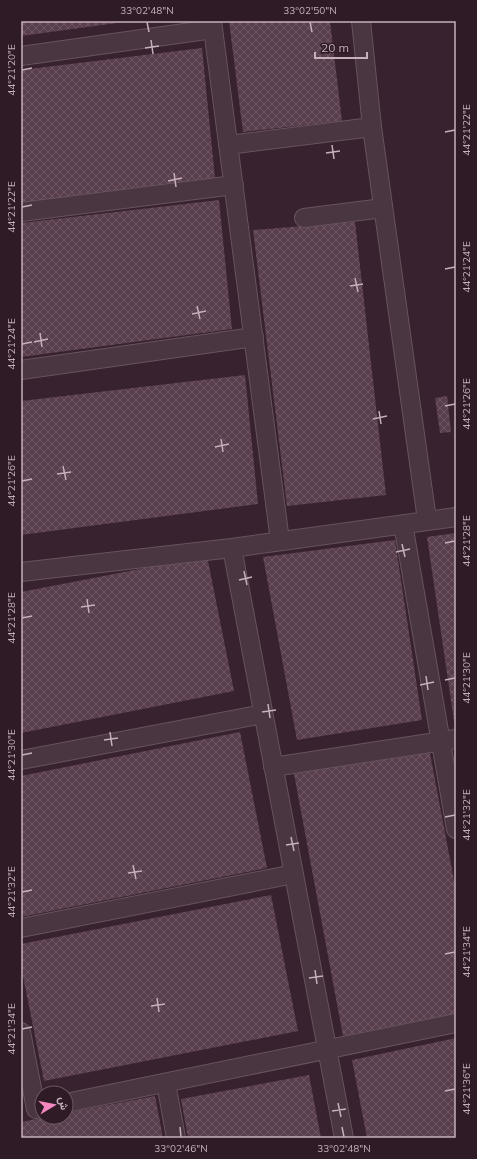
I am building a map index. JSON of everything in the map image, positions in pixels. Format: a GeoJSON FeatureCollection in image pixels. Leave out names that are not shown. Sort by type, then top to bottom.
{"type":"FeatureCollection","features":[{"type":"Feature","properties":{"kind":"street"},"geometry":{"type":"LineString","coordinates":[[362,21],[372,127],[427,520]]}},
{"type":"Feature","properties":{"kind":"street"},"geometry":{"type":"LineString","coordinates":[[21,56],[213,25],[280,541]]}},
{"type":"Feature","properties":{"kind":"street"},"geometry":{"type":"LineString","coordinates":[[228,145],[372,127]]}},
{"type":"Feature","properties":{"kind":"street"},"geometry":{"type":"LineString","coordinates":[[21,212],[234,185]]}},
{"type":"Feature","properties":{"kind":"street"},"geometry":{"type":"LineString","coordinates":[[304,218],[383,208]]}},
{"type":"Feature","properties":{"kind":"street"},"geometry":{"type":"LineString","coordinates":[[21,370],[254,338]]}},
{"type":"Feature","properties":{"kind":"street"},"geometry":{"type":"LineString","coordinates":[[21,572],[232,548],[456,517]]}},
{"type":"Feature","properties":{"kind":"street"},"geometry":{"type":"LineString","coordinates":[[403,524],[448,740],[456,829]]}},
{"type":"Feature","properties":{"kind":"street"},"geometry":{"type":"LineString","coordinates":[[232,548],[344,1138]]}},
{"type":"Feature","properties":{"kind":"street"},"geometry":{"type":"LineString","coordinates":[[21,760],[264,714]]}},
{"type":"Feature","properties":{"kind":"street"},"geometry":{"type":"LineString","coordinates":[[273,767],[448,740]]}},
{"type":"Feature","properties":{"kind":"street"},"geometry":{"type":"LineString","coordinates":[[21,928],[294,874]]}},
{"type":"Feature","properties":{"kind":"street"},"geometry":{"type":"LineString","coordinates":[[74,1101],[456,1023]]}},
{"type":"Feature","properties":{"kind":"street"},"geometry":{"type":"LineString","coordinates":[[21,1032],[33,1110]]}},
{"type":"Feature","properties":{"kind":"street"},"geometry":{"type":"LineString","coordinates":[[166,1083],[176,1138]]}},
{"type":"Feature","properties":{"kind":"building"},"geometry":{"type":"Polygon","coordinates":[[[21,21],[124,21],[124,22],[21,36],[21,21]]]}},
{"type":"Feature","properties":{"kind":"building"},"geometry":{"type":"Polygon","coordinates":[[[229,21],[330,21],[342,121],[243,132],[229,21]]]}},
{"type":"Feature","properties":{"kind":"building"},"geometry":{"type":"Polygon","coordinates":[[[202,48],[215,178],[21,203],[21,70],[202,48]]]}},
{"type":"Feature","properties":{"kind":"building"},"geometry":{"type":"Polygon","coordinates":[[[219,200],[232,329],[21,357],[21,223],[219,200]]]}},
{"type":"Feature","properties":{"kind":"building"},"geometry":{"type":"Polygon","coordinates":[[[355,222],[386,495],[287,506],[253,230],[355,222]]]}},
{"type":"Feature","properties":{"kind":"building"},"geometry":{"type":"Polygon","coordinates":[[[245,375],[258,504],[21,535],[21,401],[245,375]]]}},
{"type":"Feature","properties":{"kind":"building"},"geometry":{"type":"Polygon","coordinates":[[[447,396],[451,432],[440,433],[435,398],[447,396]]]}},
{"type":"Feature","properties":{"kind":"building"},"geometry":{"type":"Polygon","coordinates":[[[456,533],[456,721],[454,721],[427,537],[456,533]]]}},
{"type":"Feature","properties":{"kind":"building"},"geometry":{"type":"Polygon","coordinates":[[[395,540],[422,720],[297,740],[263,557],[395,540]]]}},
{"type":"Feature","properties":{"kind":"building"},"geometry":{"type":"Polygon","coordinates":[[[207,556],[234,691],[21,733],[21,592],[207,556]]]}},
{"type":"Feature","properties":{"kind":"building"},"geometry":{"type":"Polygon","coordinates":[[[240,732],[267,868],[21,917],[21,776],[240,732]]]}},
{"type":"Feature","properties":{"kind":"building"},"geometry":{"type":"Polygon","coordinates":[[[429,748],[456,891],[456,1015],[343,1036],[294,774],[429,748]]]}},
{"type":"Feature","properties":{"kind":"building"},"geometry":{"type":"Polygon","coordinates":[[[271,895],[298,1031],[44,1081],[21,966],[21,944],[271,895]]]}},
{"type":"Feature","properties":{"kind":"building"},"geometry":{"type":"Polygon","coordinates":[[[456,1038],[456,1138],[367,1138],[352,1060],[456,1038]]]}},
{"type":"Feature","properties":{"kind":"building"},"geometry":{"type":"Polygon","coordinates":[[[309,1075],[321,1138],[188,1138],[181,1099],[309,1075]]]}},
{"type":"Feature","properties":{"kind":"building"},"geometry":{"type":"Polygon","coordinates":[[[155,1096],[163,1138],[21,1138],[21,1122],[34,1119],[34,1125],[74,1125],[74,1111],[155,1096]]]}}]}
